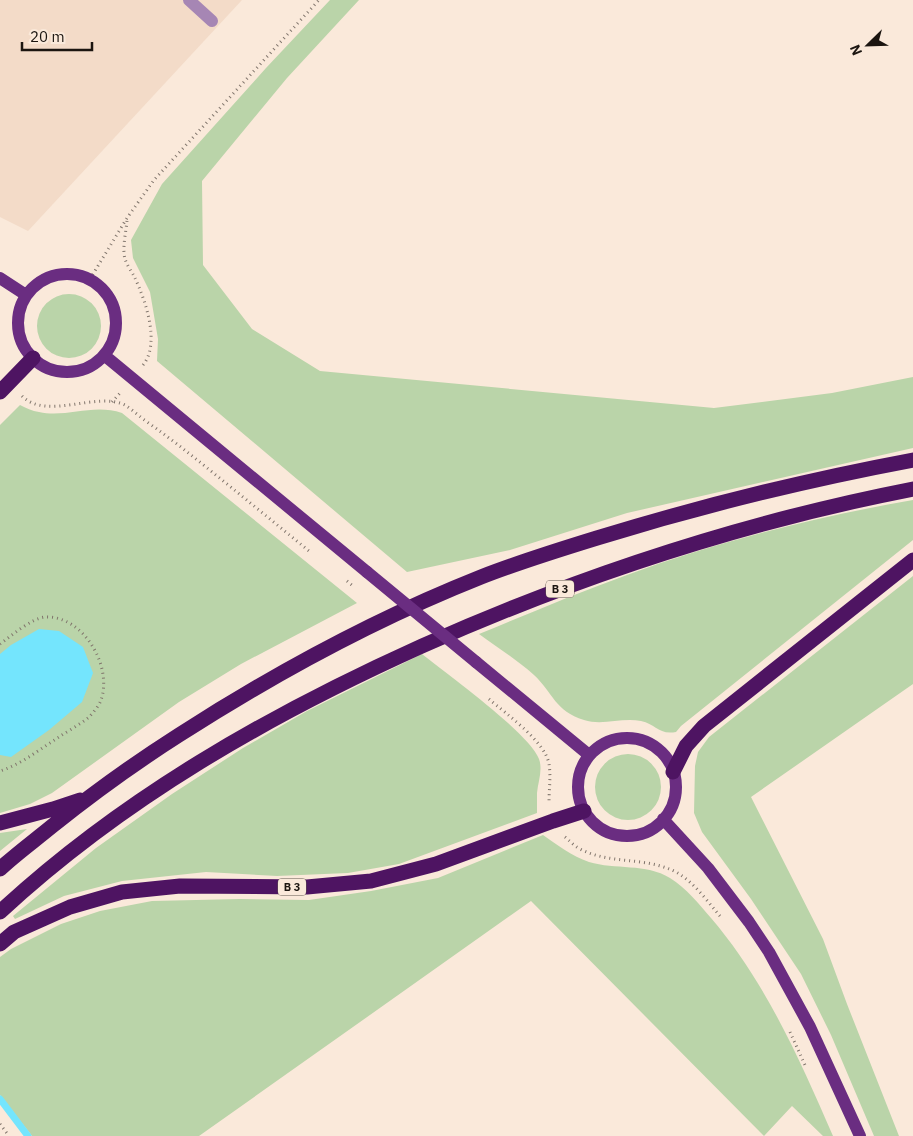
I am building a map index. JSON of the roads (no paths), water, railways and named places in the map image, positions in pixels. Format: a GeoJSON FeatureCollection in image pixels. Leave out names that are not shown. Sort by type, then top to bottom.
{"type":"FeatureCollection","features":[{"type":"Feature","properties":{"kind":"highway"},"geometry":{"type":"LineString","coordinates":[[4,388],[33,358]]}},
{"type":"Feature","properties":{"kind":"highway"},"geometry":{"type":"LineString","coordinates":[[0,869],[90,796],[175,737],[279,674],[413,606],[482,577],[630,528],[794,484],[913,460]]}},
{"type":"Feature","properties":{"kind":"highway","name":"B 3"},"geometry":{"type":"LineString","coordinates":[[0,912],[55,864],[96,832],[183,771],[228,744],[306,702],[386,663],[467,626],[549,593],[633,563],[797,515],[913,488]]}},
{"type":"Feature","properties":{"kind":"highway"},"geometry":{"type":"LineString","coordinates":[[673,772],[686,746],[704,726],[913,560]]}},
{"type":"Feature","properties":{"kind":"highway"},"geometry":{"type":"LineString","coordinates":[[0,823],[53,809],[90,796]]}},
{"type":"Feature","properties":{"kind":"highway","name":"B 3"},"geometry":{"type":"LineString","coordinates":[[0,944],[14,932],[70,907],[122,892],[180,886],[307,887],[370,881],[436,864],[584,811]]}},
{"type":"Feature","properties":{"kind":"main road"},"geometry":{"type":"LineString","coordinates":[[67,273],[90,279],[109,296],[115,314],[115,332],[111,345],[104,355],[87,368],[77,371],[53,370],[42,365],[33,358],[20,339],[18,316],[26,296],[39,283],[55,275],[67,273]]}},
{"type":"Feature","properties":{"kind":"main road"},"geometry":{"type":"LineString","coordinates":[[0,278],[26,296]]}},
{"type":"Feature","properties":{"kind":"main road"},"geometry":{"type":"LineString","coordinates":[[104,355],[589,755]]}},
{"type":"Feature","properties":{"kind":"main road"},"geometry":{"type":"LineString","coordinates":[[619,738],[636,739],[652,745],[661,752],[673,772],[675,782],[673,802],[663,819],[656,826],[640,834],[622,835],[604,830],[596,825],[584,811],[578,788],[579,776],[589,755],[608,741],[619,738]]}},
{"type":"Feature","properties":{"kind":"main road"},"geometry":{"type":"LineString","coordinates":[[663,819],[713,875],[749,922],[768,952],[810,1027],[860,1136]]}},
{"type":"Feature","properties":{"kind":"lane"},"geometry":{"type":"LineString","coordinates":[[189,0],[212,21]]}},
{"type":"Feature","properties":{"kind":"water"},"geometry":{"type":"Polygon","coordinates":[[[39,629],[59,631],[83,647],[93,673],[82,702],[49,730],[11,757],[0,755],[0,654],[11,645],[39,629]]]}},
{"type":"Feature","properties":{"kind":"waterway"},"geometry":{"type":"LineString","coordinates":[[0,1099],[28,1136]]}}]}
